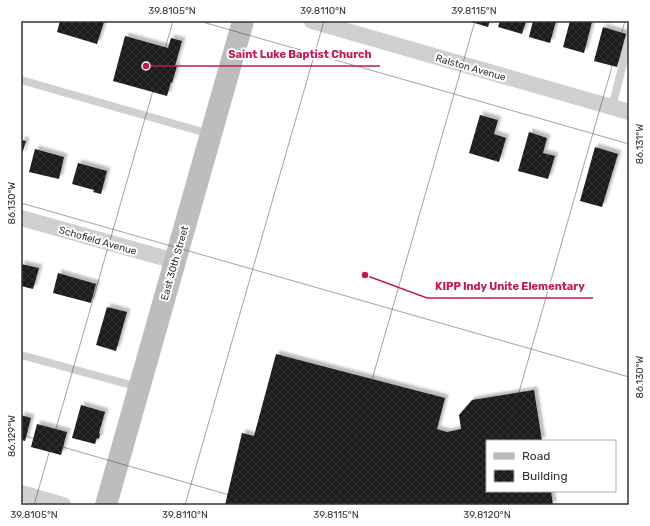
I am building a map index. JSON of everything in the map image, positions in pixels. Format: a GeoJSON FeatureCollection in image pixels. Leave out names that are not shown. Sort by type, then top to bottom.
{"type":"FeatureCollection","features":[{"type":"Feature","properties":{"kind":"main road","name":"East 30th Street"},"geometry":{"type":"LineString","coordinates":[[106,505],[243,21]]}},
{"type":"Feature","properties":{"kind":"street","name":"Ralston Avenue"},"geometry":{"type":"LineString","coordinates":[[312,21],[629,112]]}},
{"type":"Feature","properties":{"kind":"street","name":"Schofield Avenue"},"geometry":{"type":"LineString","coordinates":[[21,218],[174,261]]}},
{"type":"Feature","properties":{"kind":"street"},"geometry":{"type":"LineString","coordinates":[[21,493],[63,505]]}},
{"type":"Feature","properties":{"kind":"lane"},"geometry":{"type":"LineString","coordinates":[[612,107],[629,40]]}},
{"type":"Feature","properties":{"kind":"lane"},"geometry":{"type":"LineString","coordinates":[[21,80],[211,134]]}},
{"type":"Feature","properties":{"kind":"lane"},"geometry":{"type":"LineString","coordinates":[[21,355],[139,387]]}},
{"type":"Feature","properties":{"kind":"building"},"geometry":{"type":"Polygon","coordinates":[[[60,21],[104,22],[97,44],[57,32],[60,21]]]}},
{"type":"Feature","properties":{"kind":"building"},"geometry":{"type":"Polygon","coordinates":[[[468,21],[490,21],[488,27],[468,21]]]}},
{"type":"Feature","properties":{"kind":"building"},"geometry":{"type":"Polygon","coordinates":[[[500,21],[526,21],[522,34],[498,27],[500,21]]]}},
{"type":"Feature","properties":{"kind":"building"},"geometry":{"type":"Polygon","coordinates":[[[533,21],[556,21],[550,43],[529,37],[533,21]]]}},
{"type":"Feature","properties":{"kind":"building"},"geometry":{"type":"Polygon","coordinates":[[[570,21],[592,22],[584,53],[563,47],[570,21]]]}},
{"type":"Feature","properties":{"kind":"building"},"geometry":{"type":"Polygon","coordinates":[[[603,27],[626,34],[617,67],[594,61],[603,27]]]}},
{"type":"Feature","properties":{"kind":"building"},"geometry":{"type":"Polygon","coordinates":[[[125,36],[168,48],[171,38],[182,41],[175,66],[177,66],[167,96],[113,81],[125,36]]]}},
{"type":"Feature","properties":{"kind":"building"},"geometry":{"type":"Polygon","coordinates":[[[480,115],[498,120],[494,134],[506,138],[499,162],[469,153],[480,115]]]}},
{"type":"Feature","properties":{"kind":"building"},"geometry":{"type":"Polygon","coordinates":[[[529,132],[547,138],[543,153],[555,156],[548,179],[518,171],[529,132]]]}},
{"type":"Feature","properties":{"kind":"building"},"geometry":{"type":"Polygon","coordinates":[[[21,140],[26,141],[21,157],[21,140]]]}},
{"type":"Feature","properties":{"kind":"building"},"geometry":{"type":"Polygon","coordinates":[[[595,147],[618,154],[602,207],[580,201],[595,147]]]}},
{"type":"Feature","properties":{"kind":"building"},"geometry":{"type":"Polygon","coordinates":[[[35,149],[64,157],[59,179],[29,172],[35,149]]]}},
{"type":"Feature","properties":{"kind":"building"},"geometry":{"type":"Polygon","coordinates":[[[78,163],[107,171],[101,194],[93,192],[94,190],[72,184],[78,163]]]}},
{"type":"Feature","properties":{"kind":"building"},"geometry":{"type":"Polygon","coordinates":[[[21,264],[39,268],[33,289],[21,286],[21,264]]]}},
{"type":"Feature","properties":{"kind":"building"},"geometry":{"type":"Polygon","coordinates":[[[58,273],[96,284],[91,303],[53,293],[58,273]]]}},
{"type":"Feature","properties":{"kind":"building"},"geometry":{"type":"Polygon","coordinates":[[[107,307],[127,312],[116,351],[96,345],[107,307]]]}},
{"type":"Feature","properties":{"kind":"building"},"geometry":{"type":"Polygon","coordinates":[[[276,354],[445,398],[437,429],[447,432],[461,429],[459,415],[472,400],[534,390],[542,440],[486,440],[486,492],[551,492],[553,505],[225,505],[242,433],[254,436],[276,354]]]}},
{"type":"Feature","properties":{"kind":"building"},"geometry":{"type":"Polygon","coordinates":[[[81,405],[105,412],[99,433],[99,439],[97,438],[95,444],[72,438],[81,405]]]}},
{"type":"Feature","properties":{"kind":"building"},"geometry":{"type":"Polygon","coordinates":[[[21,415],[31,418],[25,441],[21,440],[21,415]]]}},
{"type":"Feature","properties":{"kind":"building"},"geometry":{"type":"Polygon","coordinates":[[[37,424],[67,432],[61,455],[31,447],[37,424]]]}},
{"type":"Feature","properties":{"kind":"place","name":"Saint Luke Baptist Church"},"geometry":{"type":"Point","coordinates":[146,66]}},
{"type":"Feature","properties":{"kind":"place","name":"KIPP Indy Unite Elementary"},"geometry":{"type":"Point","coordinates":[365,275]}}]}
